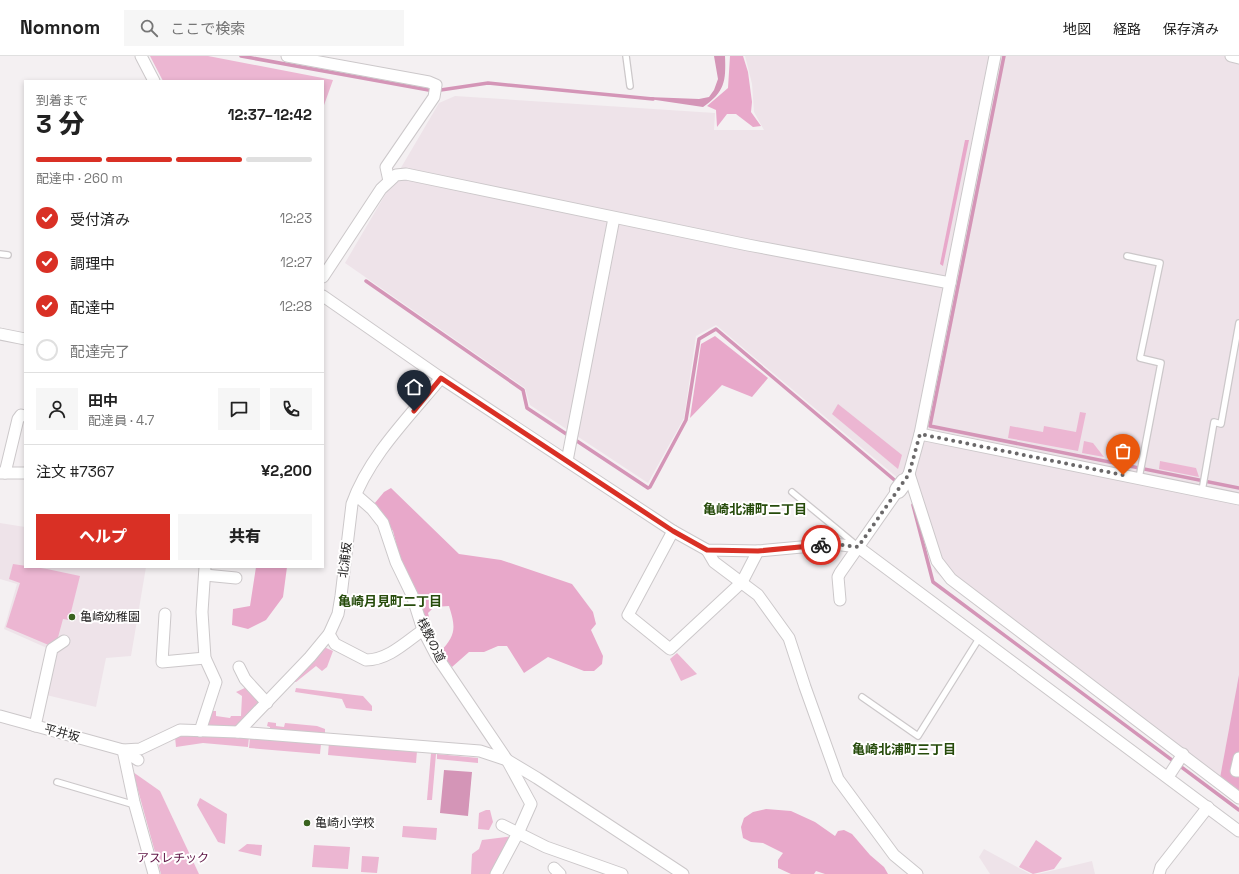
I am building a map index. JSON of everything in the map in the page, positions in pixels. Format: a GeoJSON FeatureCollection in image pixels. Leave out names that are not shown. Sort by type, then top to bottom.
{"type":"FeatureCollection","features":[{"type":"Feature","properties":{"kind":"street"},"geometry":{"type":"LineString","coordinates":[[141,56],[153,80]]}},
{"type":"Feature","properties":{"kind":"street"},"geometry":{"type":"LineString","coordinates":[[287,56],[332,60],[429,82],[436,85],[434,97],[386,167],[389,180]]}},
{"type":"Feature","properties":{"kind":"street"},"geometry":{"type":"LineString","coordinates":[[840,600],[838,577],[904,482],[920,434],[995,56]]}},
{"type":"Feature","properties":{"kind":"street"},"geometry":{"type":"LineString","coordinates":[[1231,56],[1239,58]]}},
{"type":"Feature","properties":{"kind":"street"},"geometry":{"type":"LineString","coordinates":[[324,276],[389,180],[396,175],[406,174],[614,218],[950,283]]}},
{"type":"Feature","properties":{"kind":"street"},"geometry":{"type":"LineString","coordinates":[[567,461],[614,218]]}},
{"type":"Feature","properties":{"kind":"street"},"geometry":{"type":"LineString","coordinates":[[324,297],[441,378],[673,531],[707,550],[758,551],[834,544],[858,547],[1239,831]]}},
{"type":"Feature","properties":{"kind":"street"},"geometry":{"type":"LineString","coordinates":[[0,334],[24,339]]}},
{"type":"Feature","properties":{"kind":"street","name":"北浦坂"},"geometry":{"type":"LineString","coordinates":[[238,732],[310,657],[329,634],[339,608],[352,504],[369,469],[441,378]]}},
{"type":"Feature","properties":{"kind":"street"},"geometry":{"type":"LineString","coordinates":[[24,416],[21,415],[18,419],[3,473],[24,473]]}},
{"type":"Feature","properties":{"kind":"street"},"geometry":{"type":"LineString","coordinates":[[920,434],[1239,499]]}},
{"type":"Feature","properties":{"kind":"street"},"geometry":{"type":"LineString","coordinates":[[904,482],[937,561],[951,579],[1180,758],[1239,798]]}},
{"type":"Feature","properties":{"kind":"street","name":"桟敷の道"},"geometry":{"type":"LineString","coordinates":[[356,495],[372,509],[383,523],[396,562],[412,595],[423,630],[436,655],[507,760],[530,804],[518,834],[496,874]]}},
{"type":"Feature","properties":{"kind":"street"},"geometry":{"type":"LineString","coordinates":[[673,531],[628,615],[667,648],[673,648],[742,582],[758,551]]}},
{"type":"Feature","properties":{"kind":"street"},"geometry":{"type":"LineString","coordinates":[[707,550],[714,562],[758,595],[789,638],[838,779],[869,819],[894,856],[917,874]]}},
{"type":"Feature","properties":{"kind":"street"},"geometry":{"type":"LineString","coordinates":[[200,731],[216,682],[205,658],[202,612],[205,571],[236,578]]}},
{"type":"Feature","properties":{"kind":"street"},"geometry":{"type":"LineString","coordinates":[[165,614],[162,662],[205,658]]}},
{"type":"Feature","properties":{"kind":"street"},"geometry":{"type":"LineString","coordinates":[[329,634],[335,644],[366,660],[371,660],[384,657],[423,630]]}},
{"type":"Feature","properties":{"kind":"street"},"geometry":{"type":"LineString","coordinates":[[35,726],[52,649],[64,641]]}},
{"type":"Feature","properties":{"kind":"street"},"geometry":{"type":"LineString","coordinates":[[239,667],[245,679],[267,703]]}},
{"type":"Feature","properties":{"kind":"street","name":"平井坂"},"geometry":{"type":"LineString","coordinates":[[0,716],[123,750]]}},
{"type":"Feature","properties":{"kind":"street"},"geometry":{"type":"LineString","coordinates":[[123,750],[140,749],[180,730],[238,732],[480,751],[507,760],[538,778],[683,874]]}},
{"type":"Feature","properties":{"kind":"street"},"geometry":{"type":"LineString","coordinates":[[123,750],[138,760]]}},
{"type":"Feature","properties":{"kind":"street"},"geometry":{"type":"LineString","coordinates":[[123,750],[135,805],[154,874]]}},
{"type":"Feature","properties":{"kind":"street"},"geometry":{"type":"LineString","coordinates":[[1168,777],[1180,758]]}},
{"type":"Feature","properties":{"kind":"street"},"geometry":{"type":"LineString","coordinates":[[1239,758],[1236,771],[1239,772]]}},
{"type":"Feature","properties":{"kind":"street"},"geometry":{"type":"LineString","coordinates":[[1159,874],[1161,867],[1208,807]]}},
{"type":"Feature","properties":{"kind":"street"},"geometry":{"type":"LineString","coordinates":[[502,825],[546,847],[608,871],[622,874]]}},
{"type":"Feature","properties":{"kind":"lane"},"geometry":{"type":"LineString","coordinates":[[626,56],[630,86]]}},
{"type":"Feature","properties":{"kind":"lane"},"geometry":{"type":"LineString","coordinates":[[0,254],[8,255]]}},
{"type":"Feature","properties":{"kind":"lane"},"geometry":{"type":"LineString","coordinates":[[1127,256],[1160,263],[1140,358],[1161,363],[1139,478]]}},
{"type":"Feature","properties":{"kind":"lane"},"geometry":{"type":"LineString","coordinates":[[1202,491],[1214,422],[1221,424],[1239,323]]}},
{"type":"Feature","properties":{"kind":"lane"},"geometry":{"type":"LineString","coordinates":[[792,492],[858,547]]}},
{"type":"Feature","properties":{"kind":"lane"},"geometry":{"type":"LineString","coordinates":[[862,697],[918,736],[980,637]]}},
{"type":"Feature","properties":{"kind":"lane"},"geometry":{"type":"LineString","coordinates":[[57,782],[135,805]]}},
{"type":"Feature","properties":{"kind":"shaded area"},"geometry":{"type":"Polygon","coordinates":[[[714,56],[725,56],[723,85],[716,96],[703,107],[649,99],[648,97],[699,99],[709,97],[714,90],[718,79],[714,56]]]}},
{"type":"Feature","properties":{"kind":"shaded area"},"geometry":{"type":"Polygon","coordinates":[[[730,56],[743,56],[748,72],[752,102],[751,112],[761,126],[753,127],[736,114],[727,114],[717,127],[716,110],[707,106],[728,88],[730,56]]]}},
{"type":"Feature","properties":{"kind":"shaded area"},"geometry":{"type":"Polygon","coordinates":[[[745,56],[1239,56],[1239,801],[935,572],[912,490],[716,325],[696,336],[684,418],[648,483],[530,405],[525,388],[345,263],[439,103],[455,96],[715,113],[714,130],[764,130],[754,112],[752,84],[745,56]]]}},
{"type":"Feature","properties":{"kind":"shaded area"},"geometry":{"type":"Polygon","coordinates":[[[965,140],[969,140],[943,266],[940,264],[965,140]]]}},
{"type":"Feature","properties":{"kind":"shaded area"},"geometry":{"type":"Polygon","coordinates":[[[715,336],[768,378],[752,397],[722,385],[690,418],[701,344],[715,336]]]}},
{"type":"Feature","properties":{"kind":"shaded area"},"geometry":{"type":"Polygon","coordinates":[[[391,488],[459,554],[501,560],[572,584],[593,612],[596,624],[591,630],[603,656],[602,664],[594,671],[584,671],[548,657],[524,673],[507,646],[498,646],[484,652],[469,652],[452,667],[440,652],[449,641],[453,631],[453,620],[449,606],[434,607],[428,613],[430,621],[427,622],[415,588],[399,555],[393,531],[374,504],[384,492],[391,488]]]}},
{"type":"Feature","properties":{"kind":"shaded area","name":"亀崎幼稚園"},"geometry":{"type":"Polygon","coordinates":[[[0,523],[24,527],[24,568],[146,568],[131,656],[106,658],[96,707],[38,693],[47,648],[4,629],[17,584],[0,579],[0,523]]]}},
{"type":"Feature","properties":{"kind":"shaded area"},"geometry":{"type":"Polygon","coordinates":[[[256,568],[287,568],[283,597],[266,620],[248,629],[232,625],[233,609],[250,606],[256,568]]]}},
{"type":"Feature","properties":{"kind":"shaded area"},"geometry":{"type":"Polygon","coordinates":[[[1239,675],[1239,793],[1220,778],[1239,675]]]}},
{"type":"Feature","properties":{"kind":"shaded area"},"geometry":{"type":"Polygon","coordinates":[[[444,770],[472,772],[468,816],[440,813],[444,770]]]}},
{"type":"Feature","properties":{"kind":"shaded area"},"geometry":{"type":"Polygon","coordinates":[[[766,809],[791,811],[815,822],[835,836],[838,831],[844,830],[852,834],[870,855],[884,867],[888,874],[825,874],[816,871],[814,874],[791,874],[778,868],[778,860],[783,853],[763,843],[751,842],[743,838],[741,827],[744,818],[753,812],[766,809]]]}},
{"type":"Feature","properties":{"kind":"shaded area"},"geometry":{"type":"Polygon","coordinates":[[[984,849],[1030,874],[990,874],[979,857],[984,849]]]}},
{"type":"Feature","properties":{"kind":"shaded area"},"geometry":{"type":"Polygon","coordinates":[[[1092,861],[1095,874],[1038,874],[1092,861]]]}},
{"type":"Feature","properties":{"kind":"green space"},"geometry":{"type":"Polygon","coordinates":[[[150,56],[208,56],[333,80],[324,105],[324,80],[162,80],[150,56]]]}},
{"type":"Feature","properties":{"kind":"green space"},"geometry":{"type":"Polygon","coordinates":[[[838,404],[902,455],[898,469],[832,414],[838,404]]]}},
{"type":"Feature","properties":{"kind":"green space"},"geometry":{"type":"Polygon","coordinates":[[[1080,412],[1086,413],[1078,451],[1008,438],[1010,426],[1043,432],[1044,426],[1076,432],[1080,412]]]}},
{"type":"Feature","properties":{"kind":"green space"},"geometry":{"type":"Polygon","coordinates":[[[1084,441],[1093,443],[1104,457],[1082,453],[1084,441]]]}},
{"type":"Feature","properties":{"kind":"green space"},"geometry":{"type":"Polygon","coordinates":[[[1160,461],[1196,468],[1199,477],[1159,469],[1160,461]]]}},
{"type":"Feature","properties":{"kind":"green space"},"geometry":{"type":"Polygon","coordinates":[[[13,564],[24,566],[24,568],[40,568],[80,576],[69,620],[63,619],[57,641],[51,646],[6,627],[20,583],[9,579],[13,564]]]}},
{"type":"Feature","properties":{"kind":"green space"},"geometry":{"type":"Polygon","coordinates":[[[324,647],[333,651],[327,667],[322,671],[316,666],[296,682],[290,682],[324,647]]]}},
{"type":"Feature","properties":{"kind":"green space"},"geometry":{"type":"Polygon","coordinates":[[[677,653],[697,674],[681,681],[670,659],[677,653]]]}},
{"type":"Feature","properties":{"kind":"green space"},"geometry":{"type":"Polygon","coordinates":[[[247,687],[262,702],[236,727],[209,725],[206,721],[209,711],[216,711],[216,716],[230,718],[231,716],[241,716],[242,696],[236,692],[247,687]]]}},
{"type":"Feature","properties":{"kind":"green space"},"geometry":{"type":"Polygon","coordinates":[[[296,688],[363,696],[372,706],[372,711],[346,708],[342,699],[295,692],[296,688]]]}},
{"type":"Feature","properties":{"kind":"green space"},"geometry":{"type":"Polygon","coordinates":[[[268,722],[276,723],[276,726],[284,727],[285,723],[317,726],[325,729],[325,735],[270,730],[270,727],[267,726],[268,722]]]}},
{"type":"Feature","properties":{"kind":"green space"},"geometry":{"type":"Polygon","coordinates":[[[204,733],[249,737],[248,747],[203,743],[176,747],[175,737],[204,733]]]}},
{"type":"Feature","properties":{"kind":"green space"},"geometry":{"type":"Polygon","coordinates":[[[250,737],[321,744],[320,754],[249,748],[250,737]]]}},
{"type":"Feature","properties":{"kind":"green space"},"geometry":{"type":"Polygon","coordinates":[[[329,742],[417,751],[416,763],[328,755],[329,742]]]}},
{"type":"Feature","properties":{"kind":"green space"},"geometry":{"type":"Polygon","coordinates":[[[431,753],[436,754],[432,800],[427,800],[431,753]]]}},
{"type":"Feature","properties":{"kind":"green space"},"geometry":{"type":"Polygon","coordinates":[[[437,754],[478,758],[478,763],[437,759],[437,754]]]}},
{"type":"Feature","properties":{"kind":"green space","name":"アスレチック"},"geometry":{"type":"Polygon","coordinates":[[[133,772],[160,791],[199,874],[161,874],[133,772]]]}},
{"type":"Feature","properties":{"kind":"green space"},"geometry":{"type":"Polygon","coordinates":[[[200,798],[227,814],[225,844],[218,842],[197,805],[200,798]]]}},
{"type":"Feature","properties":{"kind":"green space"},"geometry":{"type":"Polygon","coordinates":[[[490,810],[493,822],[489,830],[478,829],[479,813],[490,810]]]}},
{"type":"Feature","properties":{"kind":"green space"},"geometry":{"type":"Polygon","coordinates":[[[403,826],[437,828],[436,840],[402,837],[403,826]]]}},
{"type":"Feature","properties":{"kind":"green space"},"geometry":{"type":"Polygon","coordinates":[[[513,836],[492,874],[471,874],[472,854],[479,849],[482,840],[513,836]]]}},
{"type":"Feature","properties":{"kind":"green space"},"geometry":{"type":"Polygon","coordinates":[[[1036,840],[1062,858],[1054,869],[1033,874],[1019,867],[1036,840]]]}},
{"type":"Feature","properties":{"kind":"green space"},"geometry":{"type":"Polygon","coordinates":[[[247,844],[262,845],[261,856],[238,851],[247,844]]]}},
{"type":"Feature","properties":{"kind":"green space"},"geometry":{"type":"Polygon","coordinates":[[[314,845],[350,847],[348,869],[312,867],[314,845]]]}},
{"type":"Feature","properties":{"kind":"green space"},"geometry":{"type":"Polygon","coordinates":[[[362,856],[379,857],[377,873],[361,872],[362,856]]]}},
{"type":"Feature","properties":{"kind":"waterway"},"geometry":{"type":"LineString","coordinates":[[241,56],[434,91],[488,83],[653,99]]}},
{"type":"Feature","properties":{"kind":"waterway"},"geometry":{"type":"LineString","coordinates":[[1004,56],[930,426],[1239,488]]}},
{"type":"Feature","properties":{"kind":"waterway"},"geometry":{"type":"LineString","coordinates":[[366,281],[523,390],[527,408],[648,488],[650,487],[686,420],[699,339],[716,329],[898,483]]}},
{"type":"Feature","properties":{"kind":"waterway"},"geometry":{"type":"LineString","coordinates":[[913,505],[933,582],[1239,810]]}},
{"type":"Feature","properties":{"kind":"way so far"},"geometry":{"type":"LineString","coordinates":[[821,545],[834,544],[858,547],[909,474],[920,434],[1123,475]]}},
{"type":"Feature","properties":{"kind":"place","name":"亀崎幼稚園"},"geometry":{"type":"Point","coordinates":[72,617]}},
{"type":"Feature","properties":{"kind":"place","name":"亀崎小学校"},"geometry":{"type":"Point","coordinates":[307,823]}},
{"type":"Feature","properties":{"kind":"district","name":"亀崎北浦町二丁目"},"geometry":{"type":"Point","coordinates":[755,509]}},
{"type":"Feature","properties":{"kind":"district","name":"亀崎月見町二丁目"},"geometry":{"type":"Point","coordinates":[390,601]}},
{"type":"Feature","properties":{"kind":"district","name":"亀崎北浦町三丁目"},"geometry":{"type":"Point","coordinates":[904,749]}},
{"type":"Feature","properties":{"kind":"route"},"geometry":{"type":"LineString","coordinates":[[414,411],[441,378],[673,531],[707,550],[758,551],[821,545]]}}]}
